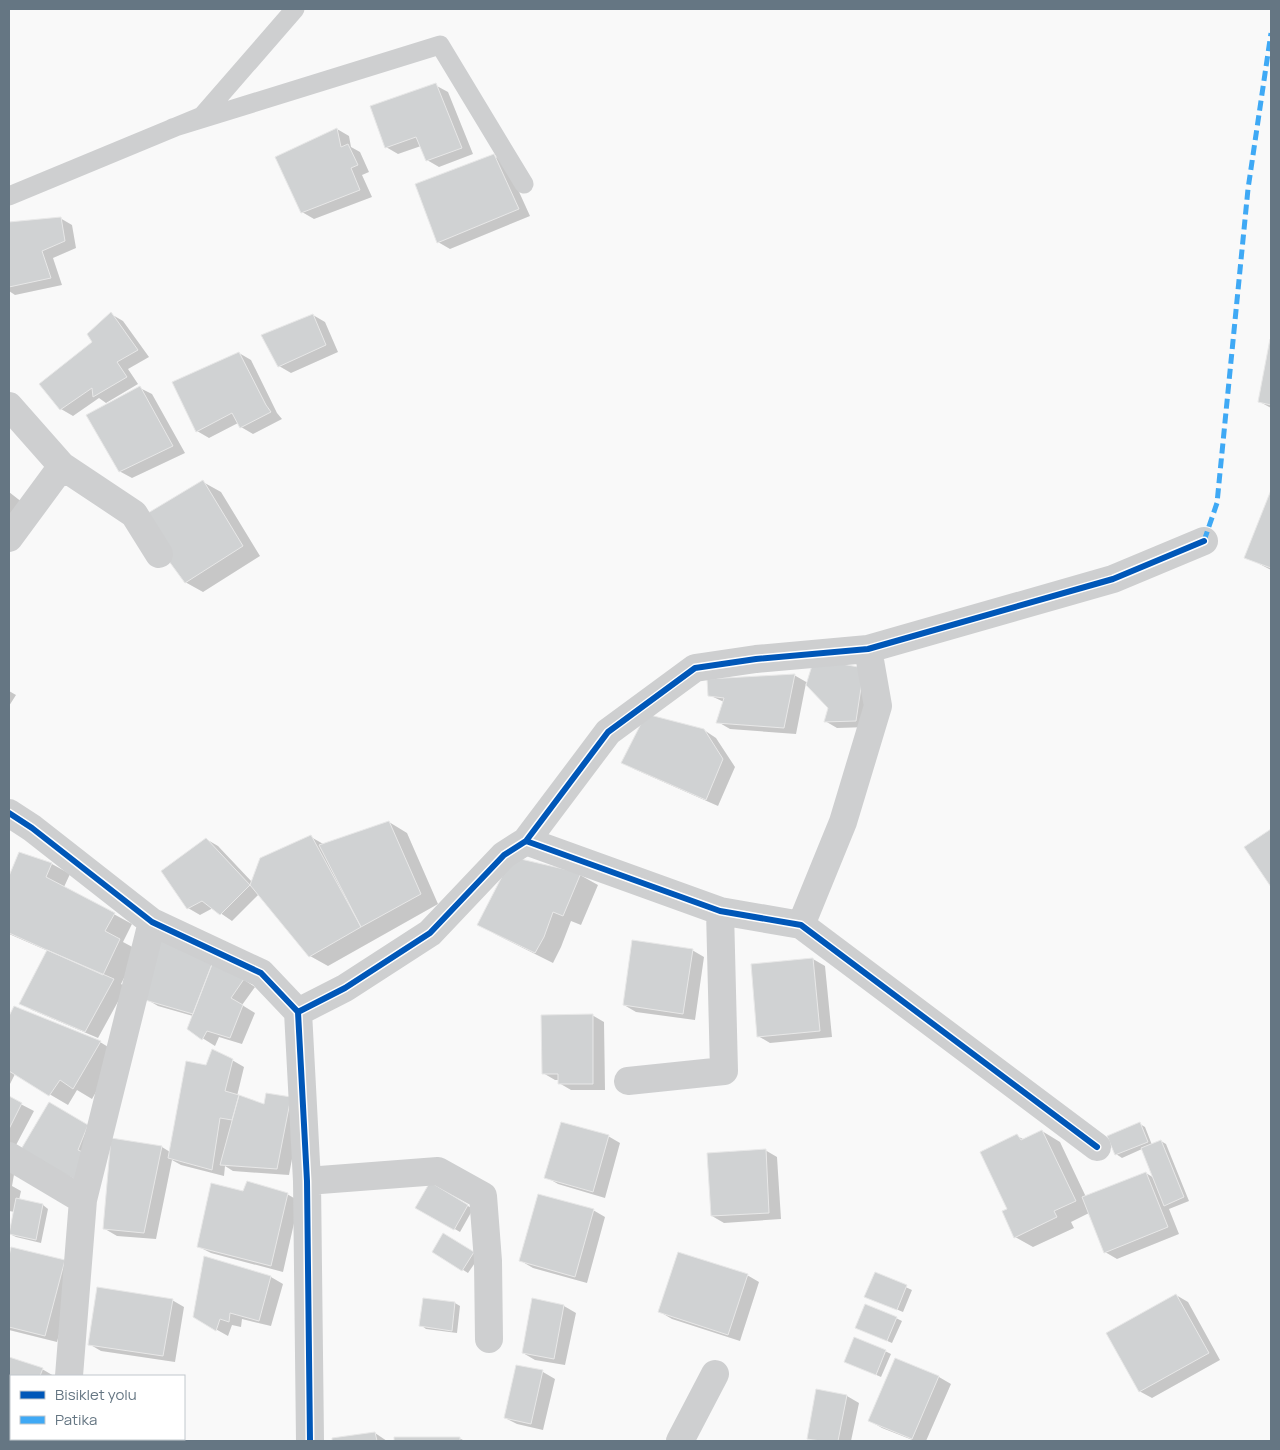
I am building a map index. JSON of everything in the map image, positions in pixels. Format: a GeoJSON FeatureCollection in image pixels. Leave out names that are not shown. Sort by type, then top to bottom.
{"type":"FeatureCollection","features":[{"type":"Feature","properties":{"kind":"street"},"geometry":{"type":"LineString","coordinates":[[9,406],[62,466],[134,514],[159,554]]}},
{"type":"Feature","properties":{"kind":"street"},"geometry":{"type":"LineString","coordinates":[[9,538],[62,466]]}},
{"type":"Feature","properties":{"kind":"street"},"geometry":{"type":"LineString","coordinates":[[298,1012],[344,988],[430,933],[504,854],[526,841],[608,732],[695,668],[756,659],[868,649],[1113,579],[1204,541]]}},
{"type":"Feature","properties":{"kind":"street"},"geometry":{"type":"LineString","coordinates":[[800,925],[843,822],[878,706],[868,649]]}},
{"type":"Feature","properties":{"kind":"street"},"geometry":{"type":"LineString","coordinates":[[9,813],[32,828],[152,922],[262,973],[298,1012],[307,1181],[310,1441]]}},
{"type":"Feature","properties":{"kind":"street"},"geometry":{"type":"LineString","coordinates":[[526,841],[720,911],[800,925],[1097,1148]]}},
{"type":"Feature","properties":{"kind":"street"},"geometry":{"type":"LineString","coordinates":[[628,1081],[724,1071],[720,911]]}},
{"type":"Feature","properties":{"kind":"street"},"geometry":{"type":"LineString","coordinates":[[69,1375],[83,1200],[152,922]]}},
{"type":"Feature","properties":{"kind":"street"},"geometry":{"type":"LineString","coordinates":[[9,1156],[83,1200]]}},
{"type":"Feature","properties":{"kind":"street"},"geometry":{"type":"LineString","coordinates":[[307,1181],[438,1171],[483,1196],[488,1261],[489,1339]]}},
{"type":"Feature","properties":{"kind":"street"},"geometry":{"type":"LineString","coordinates":[[680,1441],[715,1374]]}},
{"type":"Feature","properties":{"kind":"lane"},"geometry":{"type":"LineString","coordinates":[[9,196],[202,116],[296,9]]}},
{"type":"Feature","properties":{"kind":"lane"},"geometry":{"type":"LineString","coordinates":[[172,128],[440,45],[524,184]]}},
{"type":"Feature","properties":{"kind":"building"},"geometry":{"type":"Polygon","coordinates":[[[436,83],[462,148],[426,161],[416,137],[385,148],[370,106],[436,83]]]}},
{"type":"Feature","properties":{"kind":"building"},"geometry":{"type":"Polygon","coordinates":[[[337,128],[341,147],[348,144],[358,165],[351,168],[360,190],[301,213],[275,157],[337,128]]]}},
{"type":"Feature","properties":{"kind":"building"},"geometry":{"type":"Polygon","coordinates":[[[494,154],[519,209],[437,243],[415,184],[494,154]]]}},
{"type":"Feature","properties":{"kind":"building"},"geometry":{"type":"Polygon","coordinates":[[[61,217],[65,241],[42,251],[51,278],[9,287],[9,222],[61,217]]]}},
{"type":"Feature","properties":{"kind":"building"},"geometry":{"type":"Polygon","coordinates":[[[111,312],[138,350],[117,362],[127,377],[93,397],[92,388],[60,410],[39,384],[92,342],[87,334],[111,312]]]}},
{"type":"Feature","properties":{"kind":"building"},"geometry":{"type":"Polygon","coordinates":[[[313,314],[326,345],[278,367],[261,335],[313,314]]]}},
{"type":"Feature","properties":{"kind":"building"},"geometry":{"type":"Polygon","coordinates":[[[1271,339],[1271,405],[1258,402],[1271,339]]]}},
{"type":"Feature","properties":{"kind":"building"},"geometry":{"type":"Polygon","coordinates":[[[239,352],[271,412],[240,428],[232,413],[196,432],[172,382],[239,352]]]}},
{"type":"Feature","properties":{"kind":"building"},"geometry":{"type":"Polygon","coordinates":[[[140,386],[173,446],[119,472],[86,415],[140,386]]]}},
{"type":"Feature","properties":{"kind":"building"},"geometry":{"type":"Polygon","coordinates":[[[203,480],[243,546],[185,583],[138,519],[203,480]]]}},
{"type":"Feature","properties":{"kind":"building"},"geometry":{"type":"Polygon","coordinates":[[[1271,490],[1271,568],[1244,558],[1271,490]]]}},
{"type":"Feature","properties":{"kind":"building"},"geometry":{"type":"Polygon","coordinates":[[[814,659],[864,668],[856,721],[824,722],[828,708],[806,685],[814,659]]]}},
{"type":"Feature","properties":{"kind":"building"},"geometry":{"type":"Polygon","coordinates":[[[795,674],[784,728],[716,723],[724,698],[708,696],[707,679],[795,674]]]}},
{"type":"Feature","properties":{"kind":"building"},"geometry":{"type":"Polygon","coordinates":[[[646,714],[704,729],[723,759],[706,800],[621,763],[646,714]]]}},
{"type":"Feature","properties":{"kind":"building"},"geometry":{"type":"Polygon","coordinates":[[[389,821],[421,894],[361,927],[319,845],[389,821]]]}},
{"type":"Feature","properties":{"kind":"building"},"geometry":{"type":"Polygon","coordinates":[[[1271,829],[1271,887],[1244,847],[1271,829]]]}},
{"type":"Feature","properties":{"kind":"building"},"geometry":{"type":"Polygon","coordinates":[[[311,835],[361,927],[309,957],[250,885],[260,858],[311,835]]]}},
{"type":"Feature","properties":{"kind":"building"},"geometry":{"type":"Polygon","coordinates":[[[206,838],[250,885],[220,915],[202,901],[187,909],[161,871],[206,838]]]}},
{"type":"Feature","properties":{"kind":"building"},"geometry":{"type":"Polygon","coordinates":[[[19,852],[52,863],[46,877],[115,913],[105,931],[120,939],[103,975],[9,933],[9,876],[19,852]]]}},
{"type":"Feature","properties":{"kind":"building"},"geometry":{"type":"Polygon","coordinates":[[[512,857],[581,873],[563,916],[553,912],[544,937],[535,953],[477,925],[512,857]]]}},
{"type":"Feature","properties":{"kind":"building"},"geometry":{"type":"Polygon","coordinates":[[[156,930],[214,959],[193,1014],[145,1000],[156,930]]]}},
{"type":"Feature","properties":{"kind":"building"},"geometry":{"type":"Polygon","coordinates":[[[632,940],[693,949],[683,1014],[623,1005],[632,940]]]}},
{"type":"Feature","properties":{"kind":"building"},"geometry":{"type":"Polygon","coordinates":[[[47,950],[114,979],[85,1032],[19,1004],[47,950]]]}},
{"type":"Feature","properties":{"kind":"building"},"geometry":{"type":"Polygon","coordinates":[[[813,958],[820,1031],[757,1037],[751,964],[813,958]]]}},
{"type":"Feature","properties":{"kind":"building"},"geometry":{"type":"Polygon","coordinates":[[[214,959],[244,979],[231,998],[243,1005],[230,1038],[207,1031],[202,1040],[187,1029],[214,959]]]}},
{"type":"Feature","properties":{"kind":"building"},"geometry":{"type":"Polygon","coordinates":[[[14,1006],[101,1041],[73,1089],[60,1080],[49,1096],[9,1071],[9,1016],[14,1006]]]}},
{"type":"Feature","properties":{"kind":"building"},"geometry":{"type":"Polygon","coordinates":[[[593,1014],[593,1084],[558,1084],[558,1074],[542,1074],[541,1015],[593,1014]]]}},
{"type":"Feature","properties":{"kind":"building"},"geometry":{"type":"Polygon","coordinates":[[[212,1049],[233,1059],[225,1091],[239,1095],[232,1120],[220,1118],[212,1170],[168,1158],[186,1061],[206,1065],[212,1049]]]}},
{"type":"Feature","properties":{"kind":"building"},"geometry":{"type":"Polygon","coordinates":[[[266,1093],[291,1097],[277,1169],[220,1165],[239,1095],[264,1104],[266,1093]]]}},
{"type":"Feature","properties":{"kind":"building"},"geometry":{"type":"Polygon","coordinates":[[[9,1096],[22,1103],[9,1129],[9,1096]]]}},
{"type":"Feature","properties":{"kind":"building"},"geometry":{"type":"Polygon","coordinates":[[[49,1102],[88,1125],[78,1150],[94,1157],[76,1180],[20,1151],[49,1102]]]}},
{"type":"Feature","properties":{"kind":"building"},"geometry":{"type":"Polygon","coordinates":[[[561,1122],[609,1135],[593,1192],[544,1178],[561,1122]]]}},
{"type":"Feature","properties":{"kind":"building"},"geometry":{"type":"Polygon","coordinates":[[[1140,1122],[1148,1142],[1115,1155],[1107,1136],[1140,1122]]]}},
{"type":"Feature","properties":{"kind":"building"},"geometry":{"type":"Polygon","coordinates":[[[1042,1130],[1076,1201],[1054,1211],[1057,1217],[1014,1238],[1002,1211],[1007,1209],[980,1152],[1017,1134],[1021,1140],[1042,1130]]]}},
{"type":"Feature","properties":{"kind":"building"},"geometry":{"type":"Polygon","coordinates":[[[111,1138],[162,1146],[144,1233],[103,1229],[111,1138]]]}},
{"type":"Feature","properties":{"kind":"building"},"geometry":{"type":"Polygon","coordinates":[[[1161,1140],[1184,1197],[1164,1206],[1141,1148],[1161,1140]]]}},
{"type":"Feature","properties":{"kind":"building"},"geometry":{"type":"Polygon","coordinates":[[[766,1149],[769,1213],[711,1216],[707,1153],[766,1149]]]}},
{"type":"Feature","properties":{"kind":"building"},"geometry":{"type":"Polygon","coordinates":[[[1146,1172],[1168,1227],[1104,1253],[1082,1197],[1146,1172]]]}},
{"type":"Feature","properties":{"kind":"building"},"geometry":{"type":"Polygon","coordinates":[[[247,1181],[288,1193],[271,1266],[197,1247],[211,1183],[243,1191],[247,1181]]]}},
{"type":"Feature","properties":{"kind":"building"},"geometry":{"type":"Polygon","coordinates":[[[430,1182],[468,1205],[454,1230],[415,1208],[430,1182]]]}},
{"type":"Feature","properties":{"kind":"building"},"geometry":{"type":"Polygon","coordinates":[[[538,1194],[594,1209],[575,1277],[519,1261],[538,1194]]]}},
{"type":"Feature","properties":{"kind":"building"},"geometry":{"type":"Polygon","coordinates":[[[16,1198],[43,1204],[36,1240],[9,1234],[16,1198]]]}},
{"type":"Feature","properties":{"kind":"building"},"geometry":{"type":"Polygon","coordinates":[[[443,1233],[474,1252],[462,1271],[432,1252],[443,1233]]]}},
{"type":"Feature","properties":{"kind":"building"},"geometry":{"type":"Polygon","coordinates":[[[11,1247],[65,1260],[45,1336],[9,1327],[9,1256],[11,1247]]]}},
{"type":"Feature","properties":{"kind":"building"},"geometry":{"type":"Polygon","coordinates":[[[678,1252],[748,1274],[728,1335],[658,1312],[678,1252]]]}},
{"type":"Feature","properties":{"kind":"building"},"geometry":{"type":"Polygon","coordinates":[[[204,1256],[271,1276],[259,1321],[230,1313],[229,1322],[220,1319],[216,1331],[193,1317],[204,1256]]]}},
{"type":"Feature","properties":{"kind":"building"},"geometry":{"type":"Polygon","coordinates":[[[875,1272],[907,1285],[897,1310],[864,1297],[875,1272]]]}},
{"type":"Feature","properties":{"kind":"building"},"geometry":{"type":"Polygon","coordinates":[[[97,1287],[173,1299],[163,1356],[88,1345],[97,1287]]]}},
{"type":"Feature","properties":{"kind":"building"},"geometry":{"type":"Polygon","coordinates":[[[1176,1294],[1209,1353],[1139,1392],[1106,1333],[1176,1294]]]}},
{"type":"Feature","properties":{"kind":"building"},"geometry":{"type":"Polygon","coordinates":[[[423,1298],[455,1302],[452,1331],[419,1326],[423,1298]]]}},
{"type":"Feature","properties":{"kind":"building"},"geometry":{"type":"Polygon","coordinates":[[[532,1298],[564,1305],[554,1359],[522,1353],[532,1298]]]}},
{"type":"Feature","properties":{"kind":"building"},"geometry":{"type":"Polygon","coordinates":[[[865,1304],[897,1317],[887,1341],[855,1328],[865,1304]]]}},
{"type":"Feature","properties":{"kind":"building"},"geometry":{"type":"Polygon","coordinates":[[[854,1337],[886,1350],[876,1375],[844,1362],[854,1337]]]}},
{"type":"Feature","properties":{"kind":"building"},"geometry":{"type":"Polygon","coordinates":[[[9,1357],[43,1368],[40,1375],[10,1375],[9,1421],[9,1357]]]}},
{"type":"Feature","properties":{"kind":"building"},"geometry":{"type":"Polygon","coordinates":[[[895,1358],[939,1376],[912,1439],[868,1421],[895,1358]]]}},
{"type":"Feature","properties":{"kind":"building"},"geometry":{"type":"Polygon","coordinates":[[[516,1365],[543,1370],[531,1424],[504,1418],[516,1365]]]}},
{"type":"Feature","properties":{"kind":"building"},"geometry":{"type":"Polygon","coordinates":[[[816,1389],[847,1395],[838,1441],[807,1439],[816,1389]]]}},
{"type":"Feature","properties":{"kind":"building"},"geometry":{"type":"Polygon","coordinates":[[[375,1432],[377,1441],[332,1441],[332,1438],[375,1432]]]}},
{"type":"Feature","properties":{"kind":"building"},"geometry":{"type":"Polygon","coordinates":[[[394,1437],[460,1437],[460,1441],[394,1441],[394,1437]]]}},
{"type":"Feature","properties":{"kind":"marked path"},"geometry":{"type":"LineString","coordinates":[[1204,541],[1217,503],[1248,189],[1271,33]]}},
{"type":"Feature","properties":{"kind":"cycle path"},"geometry":{"type":"LineString","coordinates":[[298,1012],[345,988],[430,933],[504,855],[526,841],[608,732],[695,668],[756,659],[868,649],[1113,579],[1204,541]]}},
{"type":"Feature","properties":{"kind":"cycle path"},"geometry":{"type":"LineString","coordinates":[[9,813],[32,828],[152,922],[261,973],[298,1012],[307,1181],[310,1441]]}},
{"type":"Feature","properties":{"kind":"cycle path"},"geometry":{"type":"LineString","coordinates":[[526,841],[720,911],[801,925],[1097,1147]]}}]}
